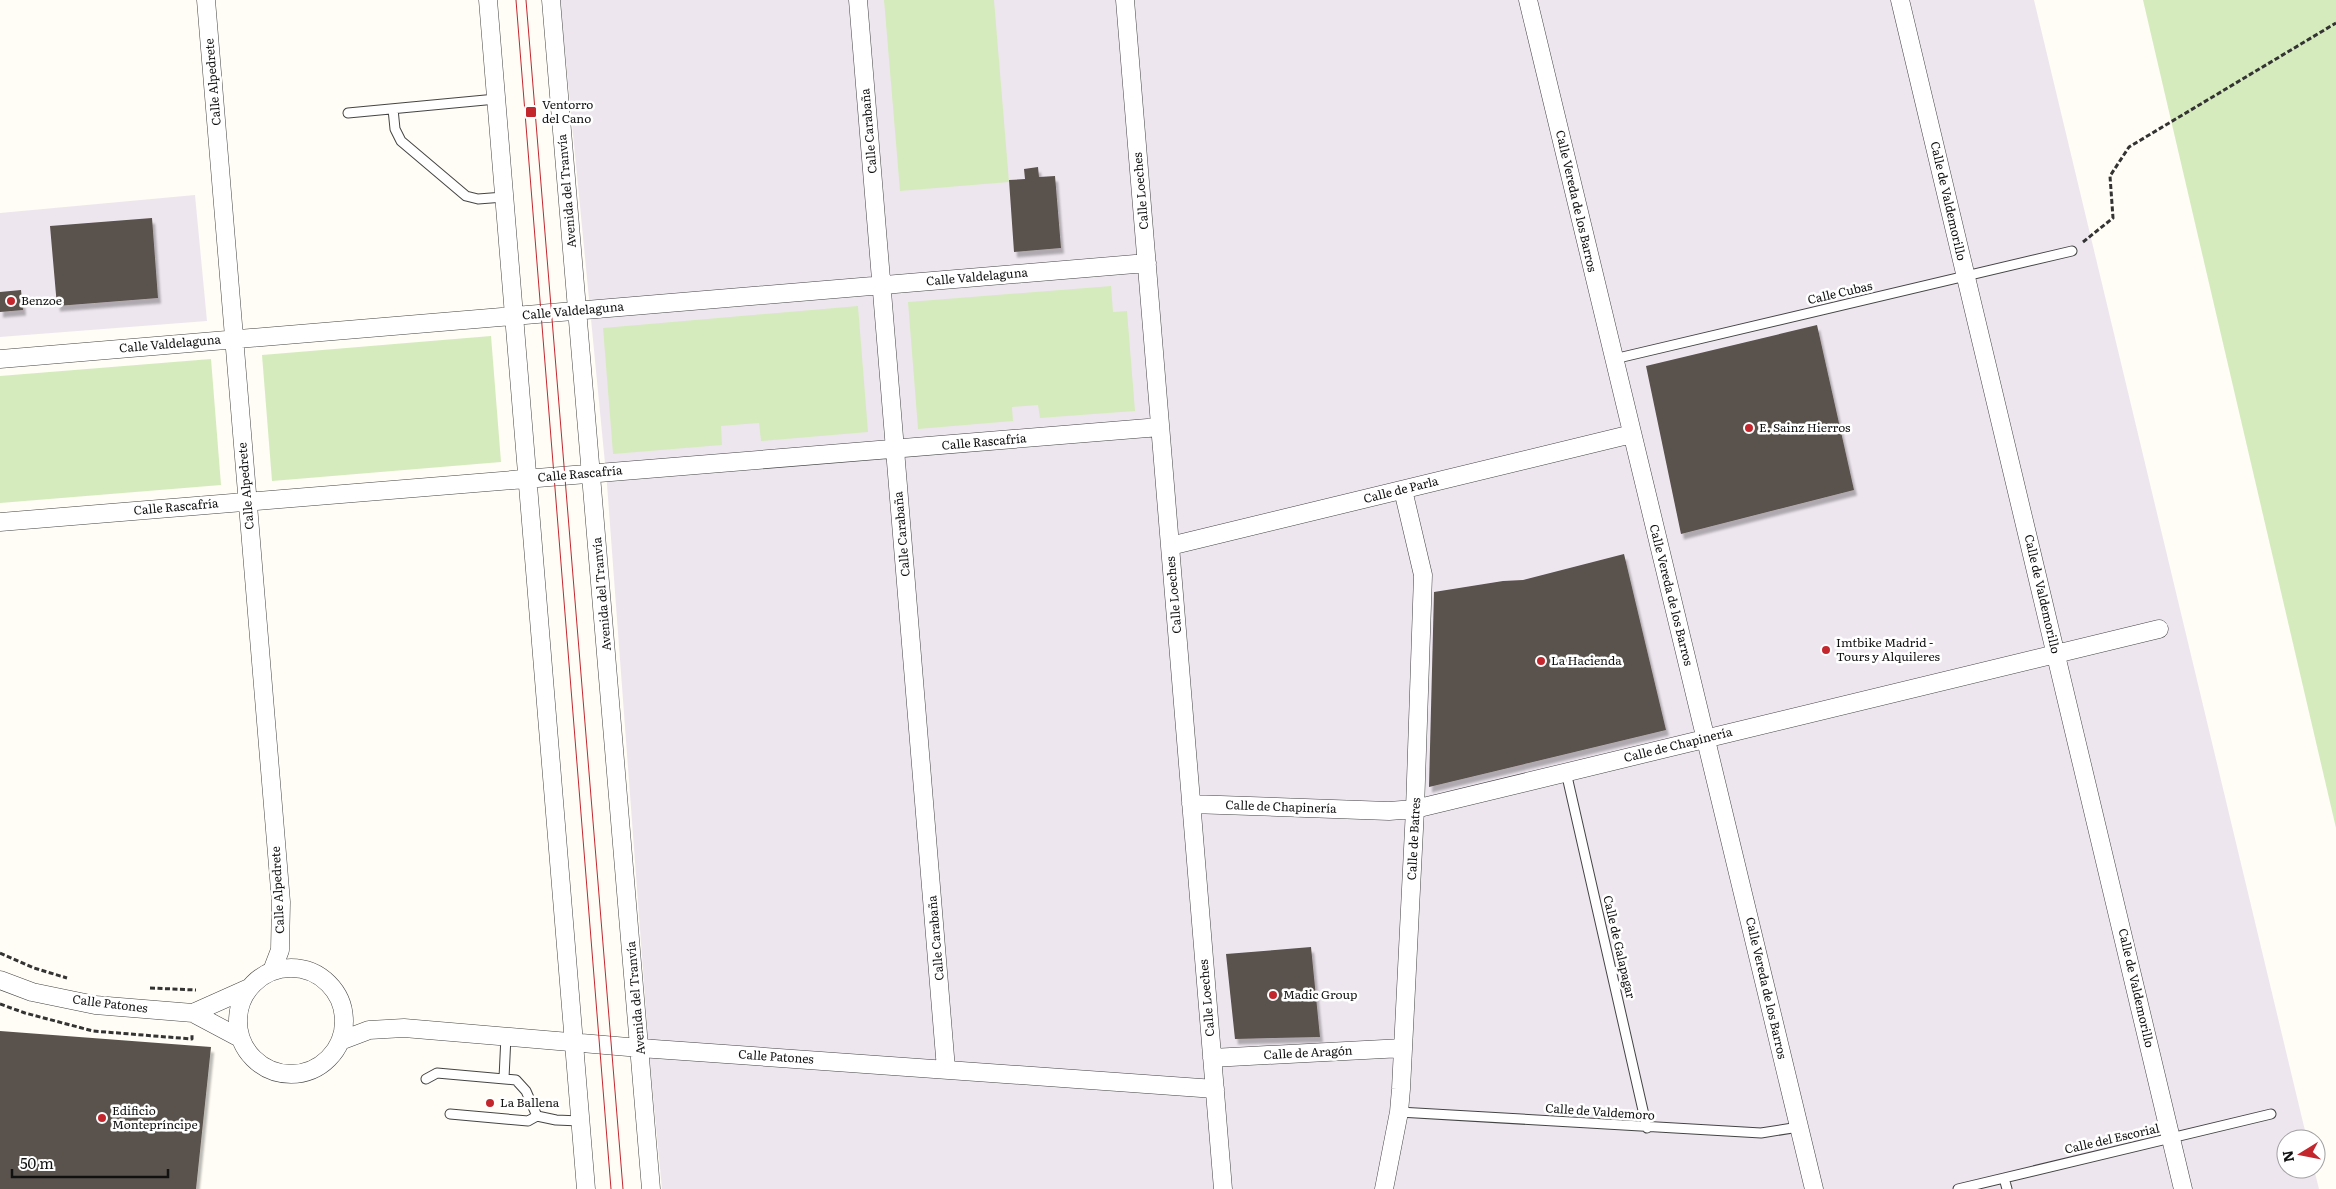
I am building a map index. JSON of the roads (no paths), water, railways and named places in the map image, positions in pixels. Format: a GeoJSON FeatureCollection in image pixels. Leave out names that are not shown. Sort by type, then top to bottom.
{"type":"FeatureCollection","features":[{"type":"Feature","properties":{"kind":"street","name":"Calle Alpedrete"},"geometry":{"type":"LineString","coordinates":[[206,0],[281,902],[280,950],[272,971]]}},
{"type":"Feature","properties":{"kind":"street"},"geometry":{"type":"LineString","coordinates":[[488,0],[586,1189]]}},
{"type":"Feature","properties":{"kind":"street","name":"Avenida del Tranvía"},"geometry":{"type":"LineString","coordinates":[[551,0],[651,1189]]}},
{"type":"Feature","properties":{"kind":"street","name":"Calle Carabaña"},"geometry":{"type":"LineString","coordinates":[[858,0],[946,1069]]}},
{"type":"Feature","properties":{"kind":"street","name":"Calle Loeches"},"geometry":{"type":"LineString","coordinates":[[1125,0],[1223,1189]]}},
{"type":"Feature","properties":{"kind":"street","name":"Calle Vereda de los Barros"},"geometry":{"type":"LineString","coordinates":[[1528,0],[1814,1189]]}},
{"type":"Feature","properties":{"kind":"street","name":"Calle de Valdemorillo"},"geometry":{"type":"LineString","coordinates":[[1900,0],[2183,1189]]}},
{"type":"Feature","properties":{"kind":"street","name":"Calle Valdelaguna"},"geometry":{"type":"LineString","coordinates":[[0,359],[1147,262]]}},
{"type":"Feature","properties":{"kind":"street","name":"Calle Rascafría"},"geometry":{"type":"LineString","coordinates":[[0,522],[1160,427]]}},
{"type":"Feature","properties":{"kind":"street","name":"Calle de Parla"},"geometry":{"type":"LineString","coordinates":[[1170,546],[1632,434]]}},
{"type":"Feature","properties":{"kind":"street","name":"Calle de Batres"},"geometry":{"type":"LineString","coordinates":[[1384,1189],[1399,1112],[1415,809],[1424,575],[1403,490]]}},
{"type":"Feature","properties":{"kind":"street","name":"Calle de Chapinería"},"geometry":{"type":"LineString","coordinates":[[1191,804],[1389,810],[1415,809],[2159,629]]}},
{"type":"Feature","properties":{"kind":"street"},"geometry":{"type":"LineString","coordinates":[[290,968],[307,970],[323,978],[335,991],[342,1007],[344,1024],[340,1042],[330,1057],[316,1068],[298,1074],[280,1073],[263,1066],[249,1054],[240,1038],[238,1021],[241,1003],[249,988],[260,978],[272,971],[290,968]]}},
{"type":"Feature","properties":{"kind":"street","name":"Calle Patones"},"geometry":{"type":"LineString","coordinates":[[0,980],[32,992],[95,1005],[193,1013],[240,1038]]}},
{"type":"Feature","properties":{"kind":"street","name":"Calle Patones"},"geometry":{"type":"LineString","coordinates":[[193,1013],[249,988]]}},
{"type":"Feature","properties":{"kind":"street","name":"Calle Patones"},"geometry":{"type":"LineString","coordinates":[[340,1042],[369,1030],[404,1028],[640,1048],[1215,1089]]}},
{"type":"Feature","properties":{"kind":"street","name":"Calle de Aragón"},"geometry":{"type":"LineString","coordinates":[[1212,1058],[1403,1048]]}},
{"type":"Feature","properties":{"kind":"lane"},"geometry":{"type":"LineString","coordinates":[[348,113],[496,99]]}},
{"type":"Feature","properties":{"kind":"lane"},"geometry":{"type":"LineString","coordinates":[[392,109],[395,129],[401,141],[466,196],[478,199],[504,197]]}},
{"type":"Feature","properties":{"kind":"lane","name":"Calle Cubas"},"geometry":{"type":"LineString","coordinates":[[1614,359],[2072,251]]}},
{"type":"Feature","properties":{"kind":"lane","name":"Calle de Galapagar"},"geometry":{"type":"LineString","coordinates":[[1566,772],[1647,1128]]}},
{"type":"Feature","properties":{"kind":"lane"},"geometry":{"type":"LineString","coordinates":[[504,1078],[506,1036]]}},
{"type":"Feature","properties":{"kind":"lane"},"geometry":{"type":"LineString","coordinates":[[426,1079],[437,1073],[516,1080],[526,1091],[537,1116]]}},
{"type":"Feature","properties":{"kind":"lane","name":"Calle de Valdemoro"},"geometry":{"type":"LineString","coordinates":[[1399,1112],[1647,1128],[1761,1133],[1799,1127]]}},
{"type":"Feature","properties":{"kind":"lane"},"geometry":{"type":"LineString","coordinates":[[450,1114],[528,1121],[537,1116],[556,1120],[580,1121]]}},
{"type":"Feature","properties":{"kind":"lane","name":"Calle del Escorial"},"geometry":{"type":"LineString","coordinates":[[1958,1189],[2272,1114]]}},
{"type":"Feature","properties":{"kind":"lane"},"geometry":{"type":"LineString","coordinates":[[2004,1178],[2007,1189]]}},
{"type":"Feature","properties":{"kind":"tram line"},"geometry":{"type":"LineString","coordinates":[[516,0],[611,1189]]}},
{"type":"Feature","properties":{"kind":"tram line"},"geometry":{"type":"LineString","coordinates":[[526,0],[623,1189]]}},
{"type":"Feature","properties":{"kind":"place","name":"Ventorro del Cano"},"geometry":{"type":"Point","coordinates":[531,112]}},
{"type":"Feature","properties":{"kind":"place","name":"Benzoe"},"geometry":{"type":"Point","coordinates":[11,301]}},
{"type":"Feature","properties":{"kind":"place","name":"E. Sainz Hierros"},"geometry":{"type":"Point","coordinates":[1749,428]}},
{"type":"Feature","properties":{"kind":"place","name":"Imtbike Madrid - Tours y Alquileres"},"geometry":{"type":"Point","coordinates":[1826,650]}},
{"type":"Feature","properties":{"kind":"place","name":"La Hacienda"},"geometry":{"type":"Point","coordinates":[1541,661]}},
{"type":"Feature","properties":{"kind":"place","name":"Madic Group"},"geometry":{"type":"Point","coordinates":[1273,995]}},
{"type":"Feature","properties":{"kind":"place","name":"La Ballena"},"geometry":{"type":"Point","coordinates":[490,1103]}},
{"type":"Feature","properties":{"kind":"place","name":"Edificio Montepríncipe"},"geometry":{"type":"Point","coordinates":[102,1118]}}]}
